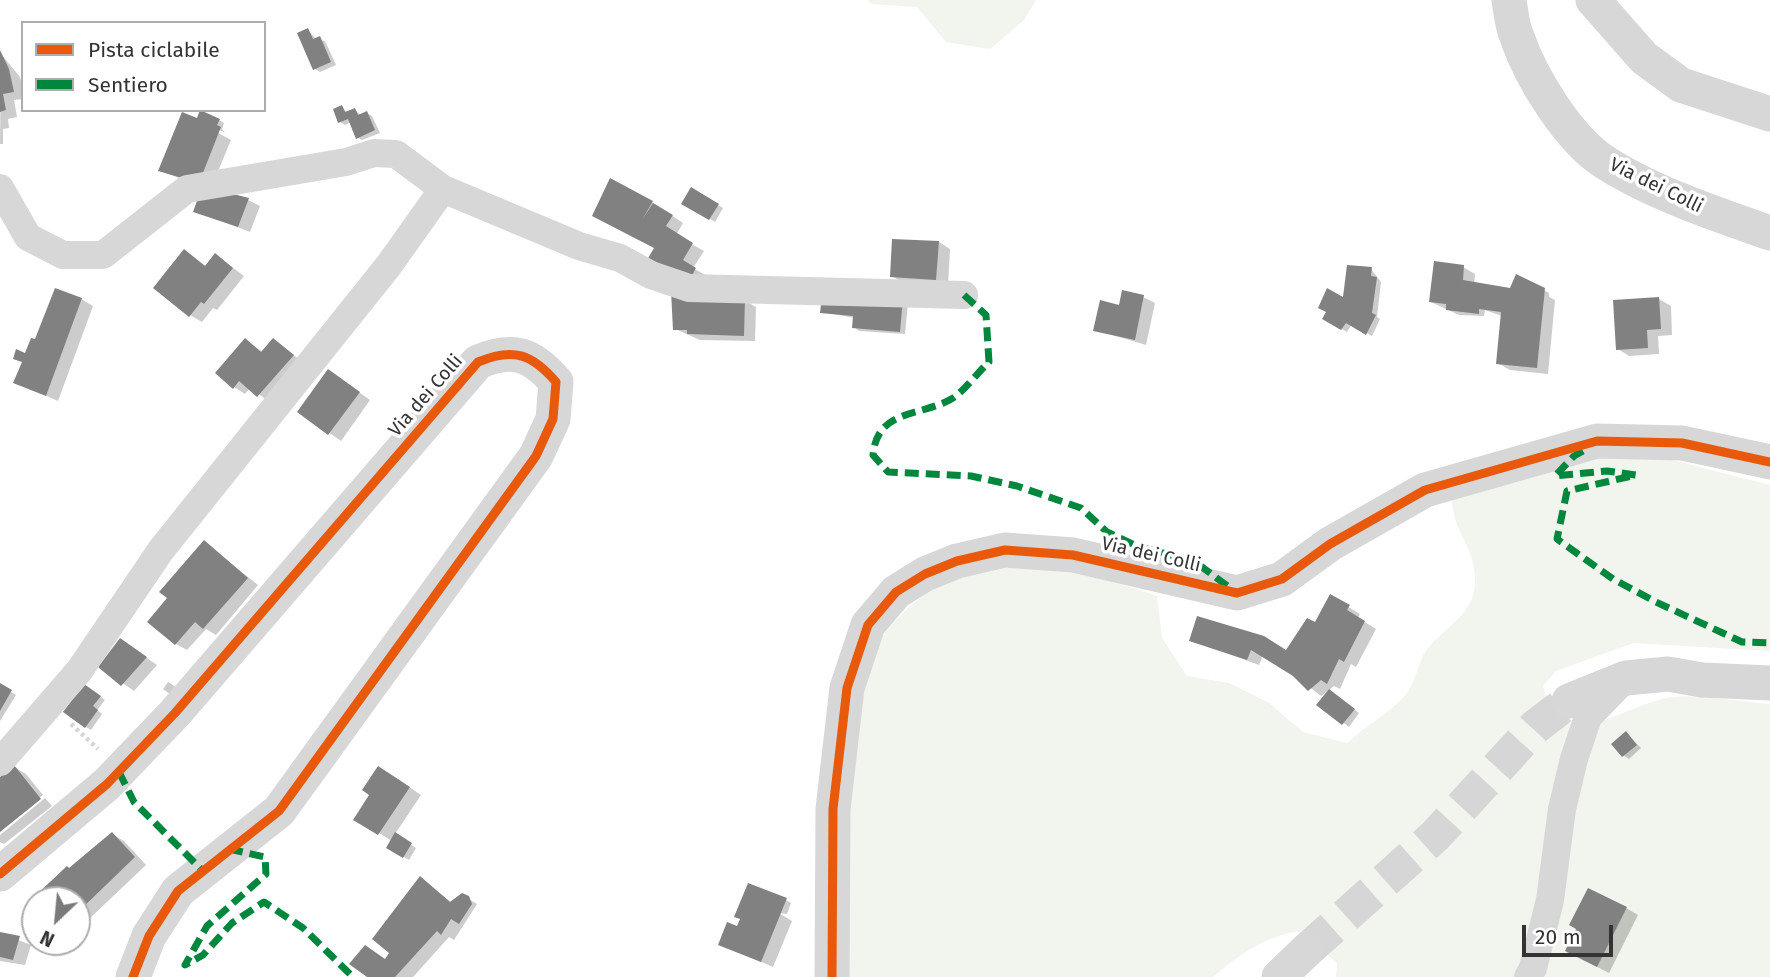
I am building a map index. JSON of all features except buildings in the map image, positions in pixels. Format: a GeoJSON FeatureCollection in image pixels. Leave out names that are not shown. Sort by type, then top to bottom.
{"type":"FeatureCollection","features":[{"type":"Feature","properties":{"kind":"street","name":"Via dei Colli"},"geometry":{"type":"LineString","coordinates":[[1509,0],[1516,36],[1546,95],[1570,128],[1605,163],[1706,211],[1770,233]]}},
{"type":"Feature","properties":{"kind":"street"},"geometry":{"type":"LineString","coordinates":[[1592,0],[1644,58],[1681,85],[1770,114]]}},
{"type":"Feature","properties":{"kind":"street"},"geometry":{"type":"LineString","coordinates":[[0,188],[28,237],[63,255],[103,255],[187,189],[346,162],[374,153],[396,154],[443,190],[579,246],[620,258],[651,275],[690,288],[964,295]]}},
{"type":"Feature","properties":{"kind":"street"},"geometry":{"type":"LineString","coordinates":[[0,762],[79,671],[162,550],[372,286],[443,190]]}},
{"type":"Feature","properties":{"kind":"street","name":"Via dei Colli"},"geometry":{"type":"LineString","coordinates":[[0,874],[119,772],[175,713],[478,362],[501,352],[539,362],[556,382],[553,419],[536,456],[279,811],[178,891],[149,936],[133,977]]}},
{"type":"Feature","properties":{"kind":"street","name":"Via dei Colli"},"geometry":{"type":"LineString","coordinates":[[832,977],[833,809],[847,688],[868,625],[896,592],[925,574],[957,561],[1005,550],[1073,555],[1237,593],[1282,579],[1329,544],[1426,490],[1597,441],[1682,443],[1770,461]]}},
{"type":"Feature","properties":{"kind":"street"},"geometry":{"type":"LineString","coordinates":[[1569,701],[1626,678],[1668,674],[1703,680],[1770,683]]}},
{"type":"Feature","properties":{"kind":"street"},"geometry":{"type":"LineString","coordinates":[[1528,977],[1533,968],[1550,900],[1562,809],[1574,759],[1588,717],[1626,678]]}},
{"type":"Feature","properties":{"kind":"street"},"geometry":{"type":"LineString","coordinates":[[1279,977],[1306,951]]}},
{"type":"Feature","properties":{"kind":"path"},"geometry":{"type":"LineString","coordinates":[[49,705],[94,744],[119,772]]}},
{"type":"Feature","properties":{"kind":"shaded area"},"geometry":{"type":"Polygon","coordinates":[[[868,0],[1036,0],[1024,20],[990,49],[946,42],[917,7],[871,4],[868,0]]]}},
{"type":"Feature","properties":{"kind":"shaded area"},"geometry":{"type":"Polygon","coordinates":[[[1637,451],[1770,485],[1770,651],[1633,643],[1556,671],[1543,686],[1549,707],[1574,727],[1598,722],[1667,698],[1703,697],[1770,704],[1770,977],[1336,977],[1337,963],[1303,931],[1279,936],[1255,946],[1213,977],[840,977],[849,754],[859,682],[872,651],[883,636],[910,607],[942,583],[974,571],[997,568],[1044,569],[1113,582],[1157,596],[1162,638],[1187,676],[1229,683],[1269,703],[1303,732],[1347,743],[1402,699],[1429,647],[1469,605],[1475,583],[1474,566],[1455,519],[1451,496],[1528,471],[1637,451]]]}},
{"type":"Feature","properties":{"kind":"tunnel"},"geometry":{"type":"LineString","coordinates":[[1306,951],[1435,836],[1535,727],[1569,701]]}},
{"type":"Feature","properties":{"kind":"marked path"},"geometry":{"type":"LineString","coordinates":[[964,295],[986,315],[989,362],[953,398],[903,416],[883,429],[876,440],[873,455],[888,472],[971,476],[1017,486],[1081,508],[1107,532],[1139,547],[1194,561],[1230,588]]}},
{"type":"Feature","properties":{"kind":"marked path"},"geometry":{"type":"LineString","coordinates":[[1583,451],[1574,456],[1555,476],[1607,471],[1636,475],[1567,491],[1557,539],[1613,579],[1656,602],[1742,642],[1770,643]]}},
{"type":"Feature","properties":{"kind":"marked path"},"geometry":{"type":"LineString","coordinates":[[119,772],[134,802],[203,871]]}},
{"type":"Feature","properties":{"kind":"marked path"},"geometry":{"type":"LineString","coordinates":[[229,849],[265,857],[266,874],[207,926],[185,965],[203,955],[232,923],[264,902],[303,928],[353,977]]}},
{"type":"Feature","properties":{"kind":"cycle path"},"geometry":{"type":"LineString","coordinates":[[0,874],[107,784],[175,713],[478,362],[490,357],[512,354],[530,359],[539,365],[556,382],[553,419],[536,456],[279,811],[178,891],[149,936],[133,977]]}},
{"type":"Feature","properties":{"kind":"cycle path"},"geometry":{"type":"LineString","coordinates":[[832,977],[833,809],[847,688],[868,625],[896,592],[925,574],[957,561],[1005,550],[1073,555],[1237,593],[1282,579],[1330,544],[1425,490],[1597,441],[1682,443],[1770,462]]}}]}
